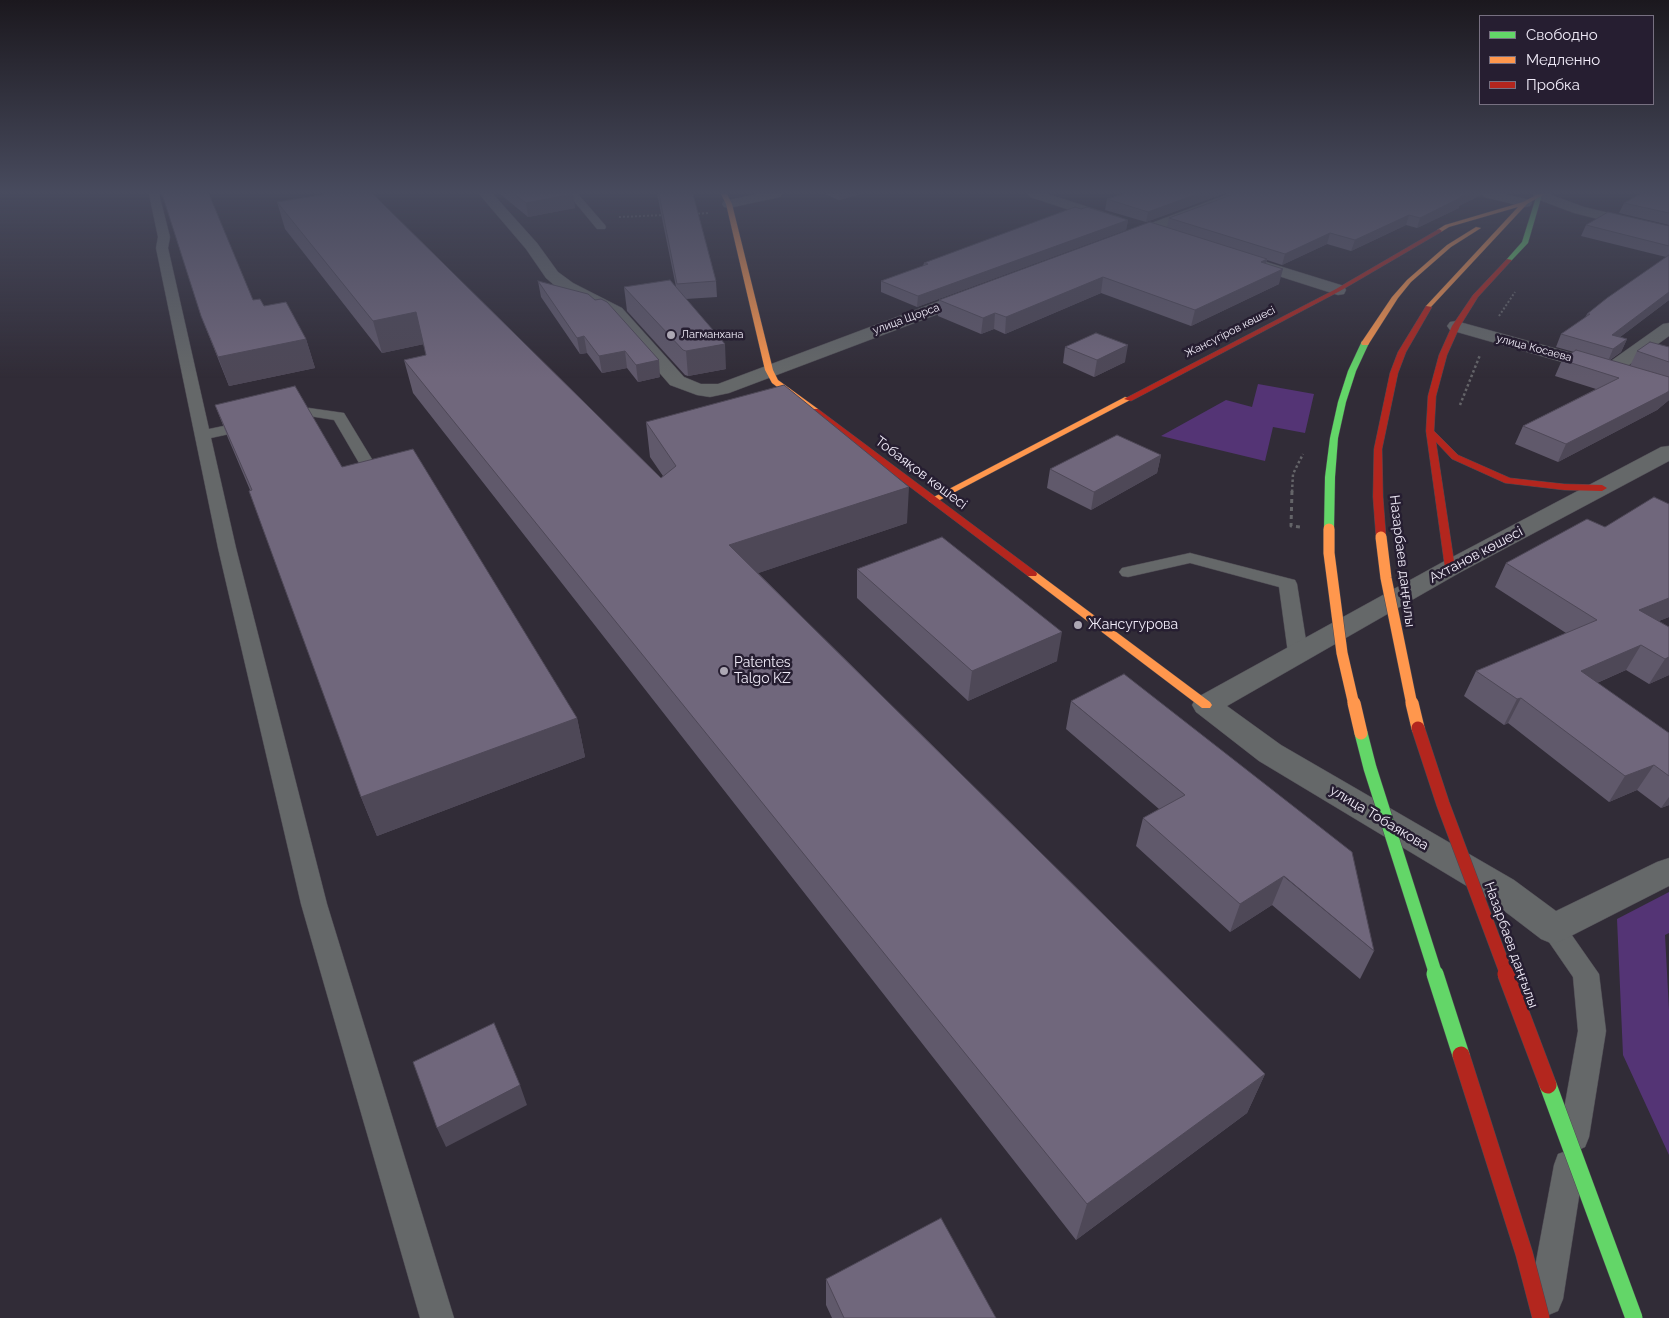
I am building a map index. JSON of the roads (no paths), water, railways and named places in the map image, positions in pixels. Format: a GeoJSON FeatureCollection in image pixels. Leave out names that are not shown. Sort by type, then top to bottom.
{"type":"FeatureCollection","features":[{"type":"Feature","properties":{"kind":"street","name":"улица Щорса"},"geometry":{"type":"LineString","coordinates":[[539,256],[552,275],[567,287],[616,312],[678,381],[696,389],[710,391],[722,389],[768,370],[990,288]]}},
{"type":"Feature","properties":{"kind":"street","name":"Тобаяқов көшесі"},"geometry":{"type":"LineString","coordinates":[[741,256],[768,370],[776,381],[790,394],[1206,705]]}},
{"type":"Feature","properties":{"kind":"street","name":"Жансүгіров көшесі"},"geometry":{"type":"LineString","coordinates":[[933,500],[1338,290],[1397,256]]}},
{"type":"Feature","properties":{"kind":"street"},"geometry":{"type":"LineString","coordinates":[[1439,256],[1395,297],[1368,336],[1352,370],[1334,438],[1330,477],[1329,553],[1342,654],[1370,768],[1524,1253],[1542,1318]]}},
{"type":"Feature","properties":{"kind":"street","name":"Назарбаев даңғылы"},"geometry":{"type":"LineString","coordinates":[[1477,256],[1428,307],[1402,352],[1391,382],[1378,449],[1378,497],[1386,578],[1405,676],[1416,721],[1443,804],[1634,1318]]}},
{"type":"Feature","properties":{"kind":"street"},"geometry":{"type":"LineString","coordinates":[[1450,568],[1430,432],[1432,396],[1443,355],[1456,326],[1475,296],[1513,256]]}},
{"type":"Feature","properties":{"kind":"street"},"geometry":{"type":"LineString","coordinates":[[1233,257],[1338,290]]}},
{"type":"Feature","properties":{"kind":"street","name":"улица Косаева"},"geometry":{"type":"LineString","coordinates":[[1456,326],[1611,370],[1669,389]]}},
{"type":"Feature","properties":{"kind":"street"},"geometry":{"type":"LineString","coordinates":[[1611,370],[1669,328]]}},
{"type":"Feature","properties":{"kind":"street"},"geometry":{"type":"LineString","coordinates":[[1430,432],[1455,458],[1508,480],[1564,487],[1602,488]]}},
{"type":"Feature","properties":{"kind":"street","name":"Ахтанов көшесі"},"geometry":{"type":"LineString","coordinates":[[1206,705],[1450,568],[1669,452]]}},
{"type":"Feature","properties":{"kind":"street","name":"улица Тобаякова"},"geometry":{"type":"LineString","coordinates":[[1206,705],[1270,753],[1502,890],[1553,929]]}},
{"type":"Feature","properties":{"kind":"street"},"geometry":{"type":"LineString","coordinates":[[1553,929],[1669,870]]}},
{"type":"Feature","properties":{"kind":"lane"},"geometry":{"type":"LineString","coordinates":[[164,256],[227,548],[314,904],[437,1318]]}},
{"type":"Feature","properties":{"kind":"lane"},"geometry":{"type":"LineString","coordinates":[[202,435],[309,412],[339,416],[381,487]]}},
{"type":"Feature","properties":{"kind":"lane"},"geometry":{"type":"LineString","coordinates":[[1128,572],[1190,558],[1288,584],[1298,653]]}},
{"type":"Feature","properties":{"kind":"lane"},"geometry":{"type":"LineString","coordinates":[[1542,1318],[1592,1031],[1586,974],[1553,929]]}},
{"type":"Feature","properties":{"kind":"place","name":"Лагманхана"},"geometry":{"type":"Point","coordinates":[671,335]}},
{"type":"Feature","properties":{"kind":"place","name":"Жансугурова"},"geometry":{"type":"Point","coordinates":[1078,625]}},
{"type":"Feature","properties":{"kind":"place","name":"Patentes Talgo KZ"},"geometry":{"type":"Point","coordinates":[724,671]}}]}
